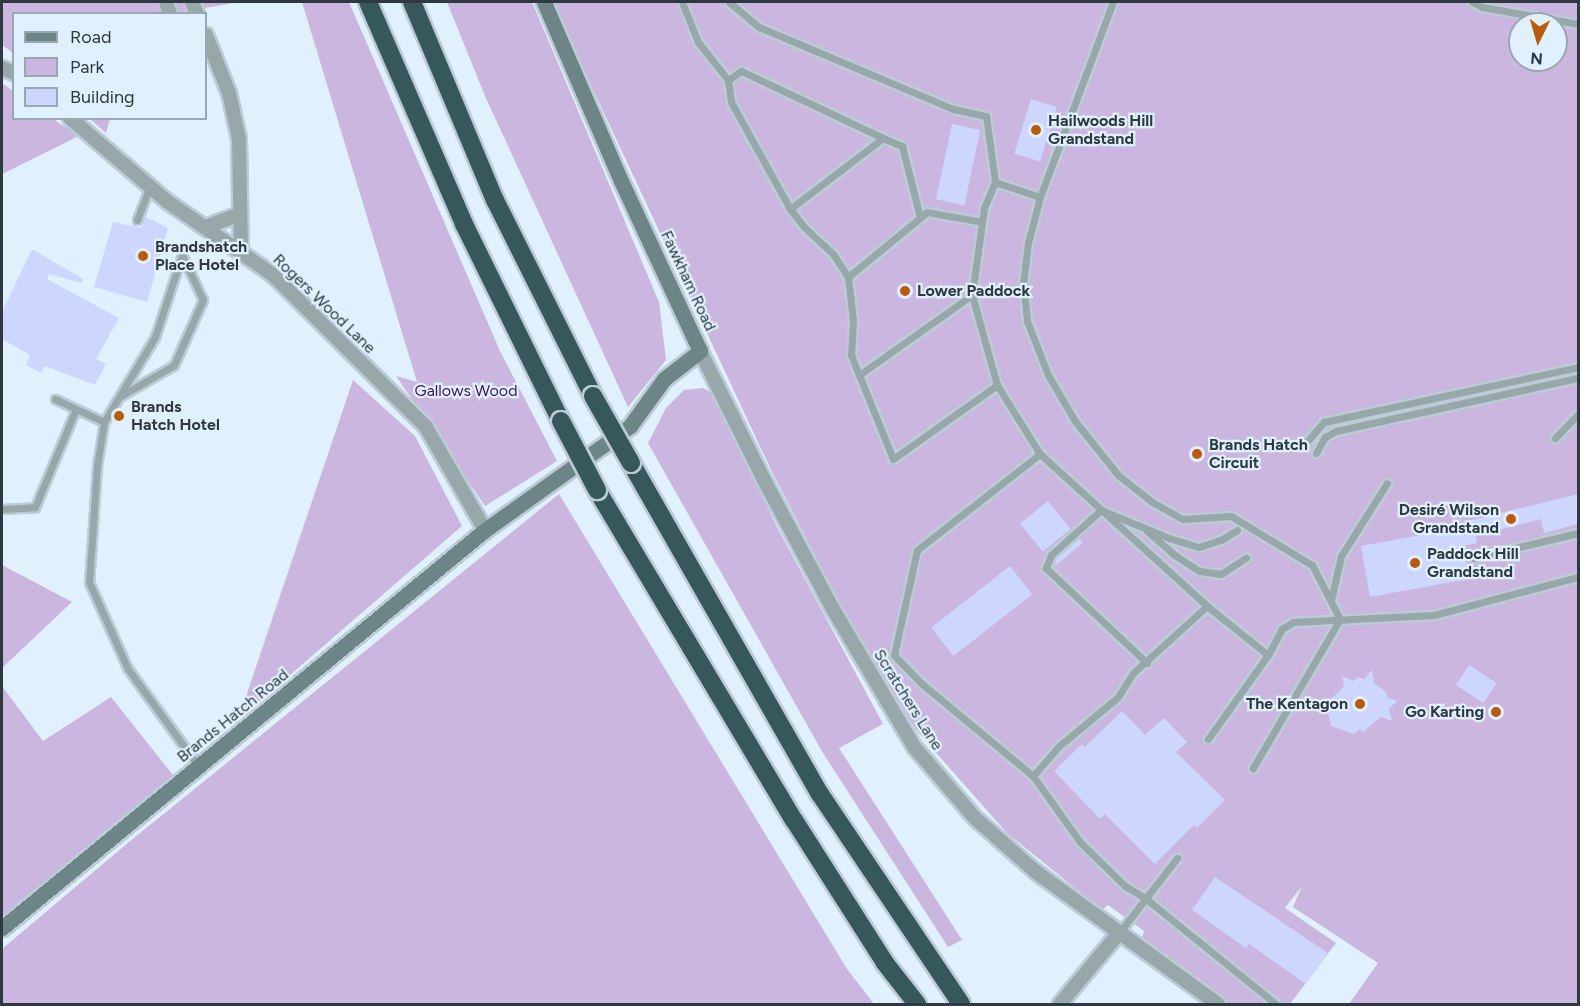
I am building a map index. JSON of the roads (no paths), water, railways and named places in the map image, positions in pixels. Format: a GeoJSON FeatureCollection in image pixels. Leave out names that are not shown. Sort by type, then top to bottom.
{"type":"FeatureCollection","features":[{"type":"Feature","properties":{"kind":"highway"},"geometry":{"type":"LineString","coordinates":[[368,2],[464,224],[597,490],[794,820],[885,963],[917,1005]]}},
{"type":"Feature","properties":{"kind":"highway"},"geometry":{"type":"LineString","coordinates":[[412,2],[495,200],[593,396],[820,794],[961,1005]]}},
{"type":"Feature","properties":{"kind":"street","name":"Fawkham Road"},"geometry":{"type":"LineString","coordinates":[[485,530],[630,426],[664,379],[700,351],[621,181],[544,2]]}},
{"type":"Feature","properties":{"kind":"street"},"geometry":{"type":"LineString","coordinates":[[207,42],[229,93],[238,139],[241,251]]}},
{"type":"Feature","properties":{"kind":"street","name":"Rogers Wood Lane"},"geometry":{"type":"LineString","coordinates":[[72,120],[168,202],[273,275],[426,427],[485,530]]}},
{"type":"Feature","properties":{"kind":"street"},"geometry":{"type":"LineString","coordinates":[[206,227],[240,214]]}},
{"type":"Feature","properties":{"kind":"street","name":"Scratchers Lane"},"geometry":{"type":"LineString","coordinates":[[700,351],[828,599],[915,748],[975,818],[1036,872],[1218,1005]]}},
{"type":"Feature","properties":{"kind":"street","name":"Brands Hatch Road"},"geometry":{"type":"LineString","coordinates":[[2,928],[485,530]]}},
{"type":"Feature","properties":{"kind":"street"},"geometry":{"type":"LineString","coordinates":[[1060,1005],[1119,933]]}},
{"type":"Feature","properties":{"kind":"lane"},"geometry":{"type":"LineString","coordinates":[[682,2],[698,42],[728,80],[731,102],[790,209],[833,254],[848,277],[853,320],[851,355],[893,459],[997,385]]}},
{"type":"Feature","properties":{"kind":"lane"},"geometry":{"type":"LineString","coordinates":[[729,2],[759,27],[953,109],[986,116],[995,182],[982,222],[972,295],[997,385],[1040,454],[1207,606],[1268,655]]}},
{"type":"Feature","properties":{"kind":"lane"},"geometry":{"type":"LineString","coordinates":[[1113,2],[1040,197],[1028,243],[1023,282],[1027,321],[1048,375],[1075,421],[1118,475],[1152,502],[1183,519],[1231,516],[1312,565],[1340,620]]}},
{"type":"Feature","properties":{"kind":"lane"},"geometry":{"type":"LineString","coordinates":[[1472,2],[1482,7],[1578,24]]}},
{"type":"Feature","properties":{"kind":"lane"},"geometry":{"type":"LineString","coordinates":[[728,80],[741,70],[902,146],[920,217]]}},
{"type":"Feature","properties":{"kind":"lane"},"geometry":{"type":"LineString","coordinates":[[790,209],[883,138]]}},
{"type":"Feature","properties":{"kind":"lane"},"geometry":{"type":"LineString","coordinates":[[995,182],[1040,197]]}},
{"type":"Feature","properties":{"kind":"lane"},"geometry":{"type":"LineString","coordinates":[[137,220],[150,186]]}},
{"type":"Feature","properties":{"kind":"lane"},"geometry":{"type":"LineString","coordinates":[[848,277],[927,212],[982,222]]}},
{"type":"Feature","properties":{"kind":"lane"},"geometry":{"type":"LineString","coordinates":[[120,396],[174,365],[203,300],[183,255],[155,337],[104,422],[97,466],[89,582],[128,669],[199,767]]}},
{"type":"Feature","properties":{"kind":"lane"},"geometry":{"type":"LineString","coordinates":[[859,375],[972,295]]}},
{"type":"Feature","properties":{"kind":"lane"},"geometry":{"type":"LineString","coordinates":[[1303,446],[1324,422],[1578,367]]}},
{"type":"Feature","properties":{"kind":"lane"},"geometry":{"type":"LineString","coordinates":[[1316,453],[1325,437],[1336,431],[1578,378]]}},
{"type":"Feature","properties":{"kind":"lane"},"geometry":{"type":"LineString","coordinates":[[55,399],[104,422]]}},
{"type":"Feature","properties":{"kind":"lane"},"geometry":{"type":"LineString","coordinates":[[2,509],[34,507],[76,409]]}},
{"type":"Feature","properties":{"kind":"lane"},"geometry":{"type":"LineString","coordinates":[[1555,438],[1578,414]]}},
{"type":"Feature","properties":{"kind":"lane"},"geometry":{"type":"LineString","coordinates":[[1040,454],[917,550],[894,654],[921,683],[1033,776],[1080,842],[1125,885],[1145,897],[1276,1005]]}},
{"type":"Feature","properties":{"kind":"lane"},"geometry":{"type":"LineString","coordinates":[[1331,600],[1341,556],[1387,483]]}},
{"type":"Feature","properties":{"kind":"lane"},"geometry":{"type":"LineString","coordinates":[[1101,510],[1199,547],[1221,540],[1237,530]]}},
{"type":"Feature","properties":{"kind":"lane"},"geometry":{"type":"LineString","coordinates":[[1101,510],[1050,555],[1046,568],[1147,663]]}},
{"type":"Feature","properties":{"kind":"lane"},"geometry":{"type":"LineString","coordinates":[[1143,527],[1173,554],[1199,571],[1221,574],[1246,558]]}},
{"type":"Feature","properties":{"kind":"lane"},"geometry":{"type":"LineString","coordinates":[[1473,558],[1578,533]]}},
{"type":"Feature","properties":{"kind":"lane"},"geometry":{"type":"LineString","coordinates":[[1208,740],[1268,655],[1282,628],[1288,624],[1304,620],[1434,615],[1578,577]]}},
{"type":"Feature","properties":{"kind":"lane"},"geometry":{"type":"LineString","coordinates":[[1033,776],[1065,741],[1118,698],[1133,674],[1207,606]]}},
{"type":"Feature","properties":{"kind":"lane"},"geometry":{"type":"LineString","coordinates":[[1253,768],[1340,620]]}},
{"type":"Feature","properties":{"kind":"lane"},"geometry":{"type":"LineString","coordinates":[[1119,933],[1177,858]]}},
{"type":"Feature","properties":{"kind":"place","name":"Hailwoods Hill Grandstand"},"geometry":{"type":"Point","coordinates":[1036,130]}},
{"type":"Feature","properties":{"kind":"place","name":"Brandshatch Place Hotel"},"geometry":{"type":"Point","coordinates":[143,256]}},
{"type":"Feature","properties":{"kind":"place","name":"Lower Paddock"},"geometry":{"type":"Point","coordinates":[905,291]}},
{"type":"Feature","properties":{"kind":"place","name":"Brands Hatch Hotel"},"geometry":{"type":"Point","coordinates":[119,416]}},
{"type":"Feature","properties":{"kind":"place","name":"Brands Hatch Circuit"},"geometry":{"type":"Point","coordinates":[1197,454]}},
{"type":"Feature","properties":{"kind":"place","name":"Desiré Wilson Grandstand"},"geometry":{"type":"Point","coordinates":[1511,519]}},
{"type":"Feature","properties":{"kind":"place","name":"Paddock Hill Grandstand"},"geometry":{"type":"Point","coordinates":[1415,563]}},
{"type":"Feature","properties":{"kind":"place","name":"The Kentagon"},"geometry":{"type":"Point","coordinates":[1360,704]}},
{"type":"Feature","properties":{"kind":"place","name":"Go Karting"},"geometry":{"type":"Point","coordinates":[1496,712]}},
{"type":"Feature","properties":{"kind":"park label","name":"Gallows Wood"},"geometry":{"type":"Point","coordinates":[466,391]}}]}
